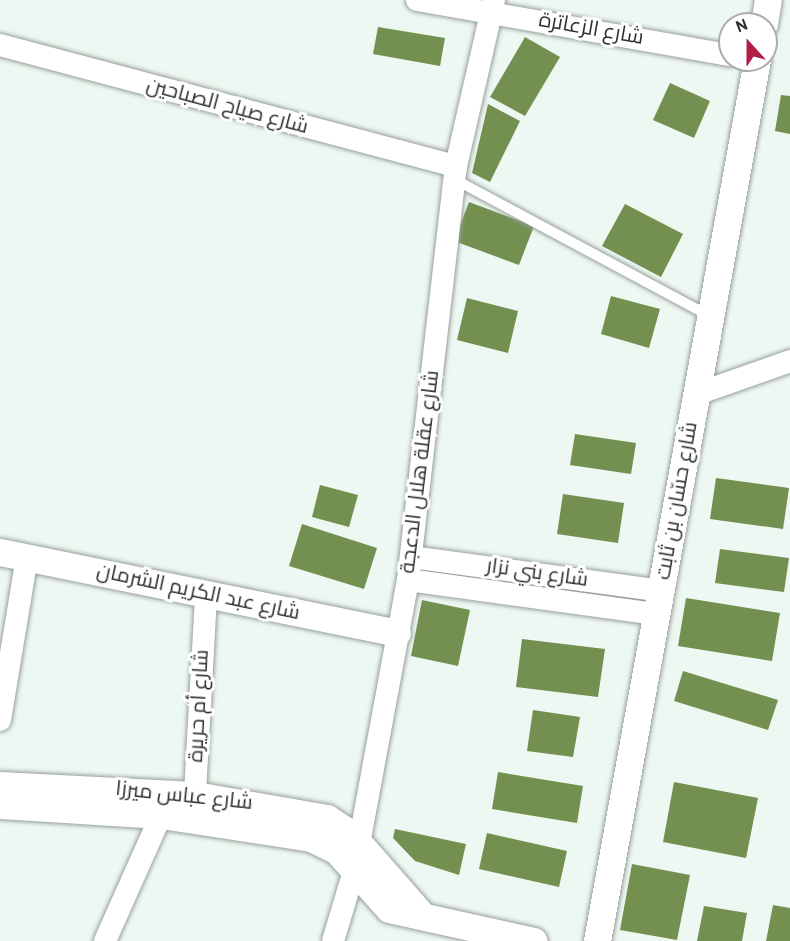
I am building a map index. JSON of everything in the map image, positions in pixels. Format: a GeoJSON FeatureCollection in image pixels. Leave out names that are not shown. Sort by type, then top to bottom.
{"type":"FeatureCollection","features":[{"type":"Feature","properties":{"kind":"street","name":"شارع الزعاترة"},"geometry":{"type":"LineString","coordinates":[[417,0],[493,7],[718,53]]}},
{"type":"Feature","properties":{"kind":"street","name":"شارع عقلة هلال الدعجة"},"geometry":{"type":"LineString","coordinates":[[333,941],[354,871],[408,580],[455,172],[493,7]]}},
{"type":"Feature","properties":{"kind":"street","name":"شارع صياح الصباحين"},"geometry":{"type":"LineString","coordinates":[[0,45],[455,172]]}},
{"type":"Feature","properties":{"kind":"street","name":"شارع حسّان بن ثابت"},"geometry":{"type":"LineString","coordinates":[[597,941],[755,72]]}},
{"type":"Feature","properties":{"kind":"street"},"geometry":{"type":"LineString","coordinates":[[697,394],[790,361]]}},
{"type":"Feature","properties":{"kind":"street","name":"شارع عبد الكريم الشرمان"},"geometry":{"type":"LineString","coordinates":[[0,552],[397,633]]}},
{"type":"Feature","properties":{"kind":"street"},"geometry":{"type":"LineString","coordinates":[[0,720],[27,557]]}},
{"type":"Feature","properties":{"kind":"street","name":"شارع بني نزار"},"geometry":{"type":"LineString","coordinates":[[411,557],[659,602]]}},
{"type":"Feature","properties":{"kind":"street","name":"شارع بني نزار"},"geometry":{"type":"LineString","coordinates":[[408,580],[659,602]]}},
{"type":"Feature","properties":{"kind":"street","name":"شارع أم حريرة"},"geometry":{"type":"LineString","coordinates":[[194,807],[206,594]]}},
{"type":"Feature","properties":{"kind":"street","name":"شارع عباس ميرزا"},"geometry":{"type":"LineString","coordinates":[[0,785],[194,807],[327,818],[359,843],[425,917]]}},
{"type":"Feature","properties":{"kind":"street","name":"شارع عباس ميرزا"},"geometry":{"type":"LineString","coordinates":[[0,805],[161,815],[194,807],[311,838],[336,850],[389,909],[533,941]]}},
{"type":"Feature","properties":{"kind":"street"},"geometry":{"type":"LineString","coordinates":[[105,941],[161,815]]}},
{"type":"Feature","properties":{"kind":"lane"},"geometry":{"type":"LineString","coordinates":[[455,172],[711,317]]}},
{"type":"Feature","properties":{"kind":"building"},"geometry":{"type":"Polygon","coordinates":[[[378,27],[445,38],[440,66],[373,54],[378,27]]]}},
{"type":"Feature","properties":{"kind":"building"},"geometry":{"type":"Polygon","coordinates":[[[525,37],[560,57],[525,116],[490,97],[525,37]]]}},
{"type":"Feature","properties":{"kind":"building"},"geometry":{"type":"Polygon","coordinates":[[[670,83],[710,101],[694,138],[653,120],[670,83]]]}},
{"type":"Feature","properties":{"kind":"building"},"geometry":{"type":"Polygon","coordinates":[[[781,95],[790,96],[790,134],[775,131],[781,95]]]}},
{"type":"Feature","properties":{"kind":"building"},"geometry":{"type":"Polygon","coordinates":[[[488,104],[520,121],[490,182],[472,173],[488,104]]]}},
{"type":"Feature","properties":{"kind":"building"},"geometry":{"type":"Polygon","coordinates":[[[469,202],[534,226],[519,265],[454,241],[469,202]]]}},
{"type":"Feature","properties":{"kind":"building"},"geometry":{"type":"Polygon","coordinates":[[[625,204],[683,234],[661,277],[602,246],[625,204]]]}},
{"type":"Feature","properties":{"kind":"building"},"geometry":{"type":"Polygon","coordinates":[[[611,296],[660,309],[649,348],[601,334],[611,296]]]}},
{"type":"Feature","properties":{"kind":"building"},"geometry":{"type":"Polygon","coordinates":[[[467,298],[518,311],[508,353],[457,340],[467,298]]]}},
{"type":"Feature","properties":{"kind":"building"},"geometry":{"type":"Polygon","coordinates":[[[575,434],[636,443],[631,474],[570,465],[575,434]]]}},
{"type":"Feature","properties":{"kind":"building"},"geometry":{"type":"Polygon","coordinates":[[[716,478],[789,488],[783,529],[710,519],[716,478]]]}},
{"type":"Feature","properties":{"kind":"building"},"geometry":{"type":"Polygon","coordinates":[[[320,485],[358,495],[349,527],[312,517],[320,485]]]}},
{"type":"Feature","properties":{"kind":"building"},"geometry":{"type":"Polygon","coordinates":[[[563,494],[624,503],[618,543],[557,534],[563,494]]]}},
{"type":"Feature","properties":{"kind":"building"},"geometry":{"type":"Polygon","coordinates":[[[302,524],[377,548],[364,589],[289,566],[302,524]]]}},
{"type":"Feature","properties":{"kind":"building"},"geometry":{"type":"Polygon","coordinates":[[[720,549],[789,558],[784,592],[715,583],[720,549]]]}},
{"type":"Feature","properties":{"kind":"building"},"geometry":{"type":"Polygon","coordinates":[[[686,598],[780,613],[772,661],[678,646],[686,598]]]}},
{"type":"Feature","properties":{"kind":"building"},"geometry":{"type":"Polygon","coordinates":[[[422,600],[470,610],[458,666],[411,656],[422,600]]]}},
{"type":"Feature","properties":{"kind":"building"},"geometry":{"type":"Polygon","coordinates":[[[522,639],[605,649],[598,697],[516,687],[522,639]]]}},
{"type":"Feature","properties":{"kind":"building"},"geometry":{"type":"Polygon","coordinates":[[[683,671],[778,700],[768,730],[674,701],[683,671]]]}},
{"type":"Feature","properties":{"kind":"building"},"geometry":{"type":"Polygon","coordinates":[[[533,710],[580,717],[573,757],[527,751],[533,710]]]}},
{"type":"Feature","properties":{"kind":"building"},"geometry":{"type":"Polygon","coordinates":[[[498,772],[583,786],[577,823],[492,809],[498,772]]]}},
{"type":"Feature","properties":{"kind":"building"},"geometry":{"type":"Polygon","coordinates":[[[674,782],[758,798],[746,858],[663,842],[674,782]]]}},
{"type":"Feature","properties":{"kind":"building"},"geometry":{"type":"Polygon","coordinates":[[[395,829],[466,844],[459,875],[415,861],[393,838],[395,829]]]}},
{"type":"Feature","properties":{"kind":"building"},"geometry":{"type":"Polygon","coordinates":[[[487,833],[567,851],[559,887],[479,869],[487,833]]]}},
{"type":"Feature","properties":{"kind":"building"},"geometry":{"type":"Polygon","coordinates":[[[632,864],[690,875],[677,940],[620,930],[632,864]]]}},
{"type":"Feature","properties":{"kind":"building"},"geometry":{"type":"Polygon","coordinates":[[[773,905],[790,908],[790,941],[766,941],[773,905]]]}},
{"type":"Feature","properties":{"kind":"building"},"geometry":{"type":"Polygon","coordinates":[[[704,906],[747,913],[742,941],[697,941],[704,906]]]}}]}
